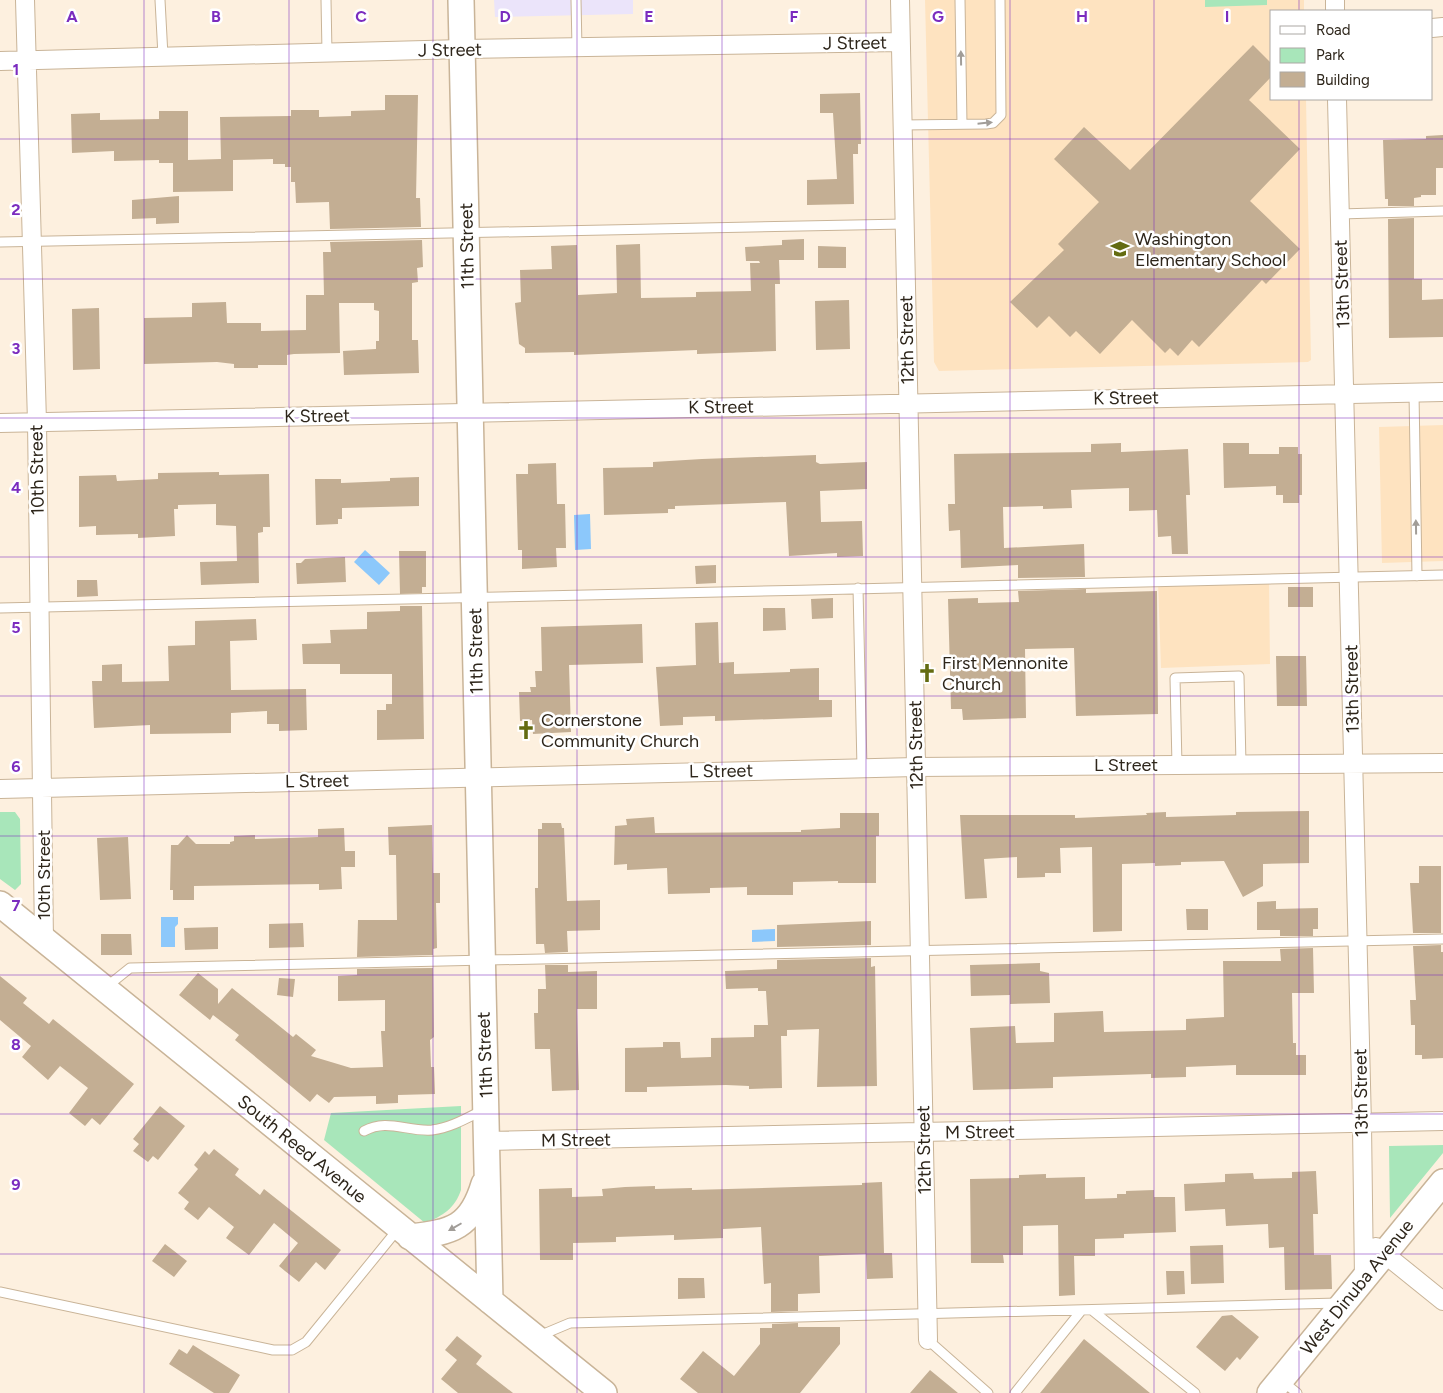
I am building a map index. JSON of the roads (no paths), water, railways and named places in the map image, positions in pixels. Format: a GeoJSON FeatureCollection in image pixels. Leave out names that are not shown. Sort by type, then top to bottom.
{"type":"FeatureCollection","features":[{"type":"Feature","properties":{"kind":"street","name":"10th Street"},"geometry":{"type":"LineString","coordinates":[[25,0],[37,422],[44,940]]}},
{"type":"Feature","properties":{"kind":"street","name":"11th Street"},"geometry":{"type":"LineString","coordinates":[[462,0],[490,1301]]}},
{"type":"Feature","properties":{"kind":"street","name":"12th Street"},"geometry":{"type":"LineString","coordinates":[[900,0],[928,1340]]}},
{"type":"Feature","properties":{"kind":"street","name":"J Street"},"geometry":{"type":"LineString","coordinates":[[0,61],[463,49],[900,42]]}},
{"type":"Feature","properties":{"kind":"street","name":"13th Street"},"geometry":{"type":"LineString","coordinates":[[1337,100],[1358,940],[1364,1278]]}},
{"type":"Feature","properties":{"kind":"street","name":"K Street"},"geometry":{"type":"LineString","coordinates":[[0,423],[1443,392]]}},
{"type":"Feature","properties":{"kind":"street","name":"L Street"},"geometry":{"type":"LineString","coordinates":[[0,789],[916,767],[1443,763]]}},
{"type":"Feature","properties":{"kind":"street","name":"South Reed Avenue"},"geometry":{"type":"LineString","coordinates":[[0,904],[604,1393]]}},
{"type":"Feature","properties":{"kind":"street","name":"M Street"},"geometry":{"type":"LineString","coordinates":[[488,1142],[1443,1121]]}},
{"type":"Feature","properties":{"kind":"street"},"geometry":{"type":"LineString","coordinates":[[404,1233],[441,1233],[460,1225],[475,1208],[488,1172]]}},
{"type":"Feature","properties":{"kind":"street","name":"West Dinuba Avenue"},"geometry":{"type":"LineString","coordinates":[[1282,1389],[1344,1303],[1443,1182]]}},
{"type":"Feature","properties":{"kind":"street"},"geometry":{"type":"LineString","coordinates":[[1364,1237],[1443,1301]]}},
{"type":"Feature","properties":{"kind":"lane"},"geometry":{"type":"LineString","coordinates":[[160,0],[163,56]]}},
{"type":"Feature","properties":{"kind":"lane"},"geometry":{"type":"LineString","coordinates":[[326,0],[327,52]]}},
{"type":"Feature","properties":{"kind":"lane"},"geometry":{"type":"LineString","coordinates":[[576,0],[577,48]]}},
{"type":"Feature","properties":{"kind":"lane"},"geometry":{"type":"LineString","coordinates":[[960,0],[962,124]]}},
{"type":"Feature","properties":{"kind":"lane"},"geometry":{"type":"LineString","coordinates":[[902,125],[993,123],[1001,115],[1000,0]]}},
{"type":"Feature","properties":{"kind":"lane"},"geometry":{"type":"LineString","coordinates":[[1340,214],[1443,211]]}},
{"type":"Feature","properties":{"kind":"lane"},"geometry":{"type":"LineString","coordinates":[[0,242],[905,224]]}},
{"type":"Feature","properties":{"kind":"lane"},"geometry":{"type":"LineString","coordinates":[[1414,393],[1417,576]]}},
{"type":"Feature","properties":{"kind":"lane"},"geometry":{"type":"LineString","coordinates":[[0,608],[476,599],[912,586],[1443,575]]}},
{"type":"Feature","properties":{"kind":"lane"},"geometry":{"type":"LineString","coordinates":[[858,588],[862,768]]}},
{"type":"Feature","properties":{"kind":"lane"},"geometry":{"type":"LineString","coordinates":[[1177,765],[1175,678],[1239,676],[1241,764]]}},
{"type":"Feature","properties":{"kind":"lane"},"geometry":{"type":"LineString","coordinates":[[105,988],[130,968],[1443,939]]}},
{"type":"Feature","properties":{"kind":"lane"},"geometry":{"type":"LineString","coordinates":[[364,1131],[381,1124],[416,1130],[433,1130],[450,1125],[486,1108]]}},
{"type":"Feature","properties":{"kind":"lane"},"geometry":{"type":"LineString","coordinates":[[0,1292],[273,1350],[292,1350],[306,1342],[404,1233]]}},
{"type":"Feature","properties":{"kind":"lane"},"geometry":{"type":"LineString","coordinates":[[536,1338],[570,1324],[1344,1303]]}},
{"type":"Feature","properties":{"kind":"lane"},"geometry":{"type":"LineString","coordinates":[[1015,1393],[1081,1311]]}},
{"type":"Feature","properties":{"kind":"lane"},"geometry":{"type":"LineString","coordinates":[[1093,1311],[1195,1393]]}},
{"type":"Feature","properties":{"kind":"lane"},"geometry":{"type":"LineString","coordinates":[[928,1340],[988,1393]]}},
{"type":"Feature","properties":{"kind":"water"},"geometry":{"type":"Polygon","coordinates":[[[590,514],[591,549],[575,550],[574,515],[590,514]]]}},
{"type":"Feature","properties":{"kind":"water"},"geometry":{"type":"Polygon","coordinates":[[[365,550],[390,573],[379,585],[354,562],[365,550]]]}},
{"type":"Feature","properties":{"kind":"water"},"geometry":{"type":"Polygon","coordinates":[[[161,917],[178,917],[178,924],[175,927],[175,947],[161,947],[161,917]]]}},
{"type":"Feature","properties":{"kind":"water"},"geometry":{"type":"Polygon","coordinates":[[[775,929],[775,941],[752,942],[752,930],[775,929]]]}},
{"type":"Feature","properties":{"kind":"place","name":"Washington Elementary School"},"geometry":{"type":"Point","coordinates":[1120,249]}},
{"type":"Feature","properties":{"kind":"place","name":"First Mennonite Church"},"geometry":{"type":"Point","coordinates":[927,673]}},
{"type":"Feature","properties":{"kind":"place","name":"Cornerstone Community Church"},"geometry":{"type":"Point","coordinates":[526,730]}}]}
